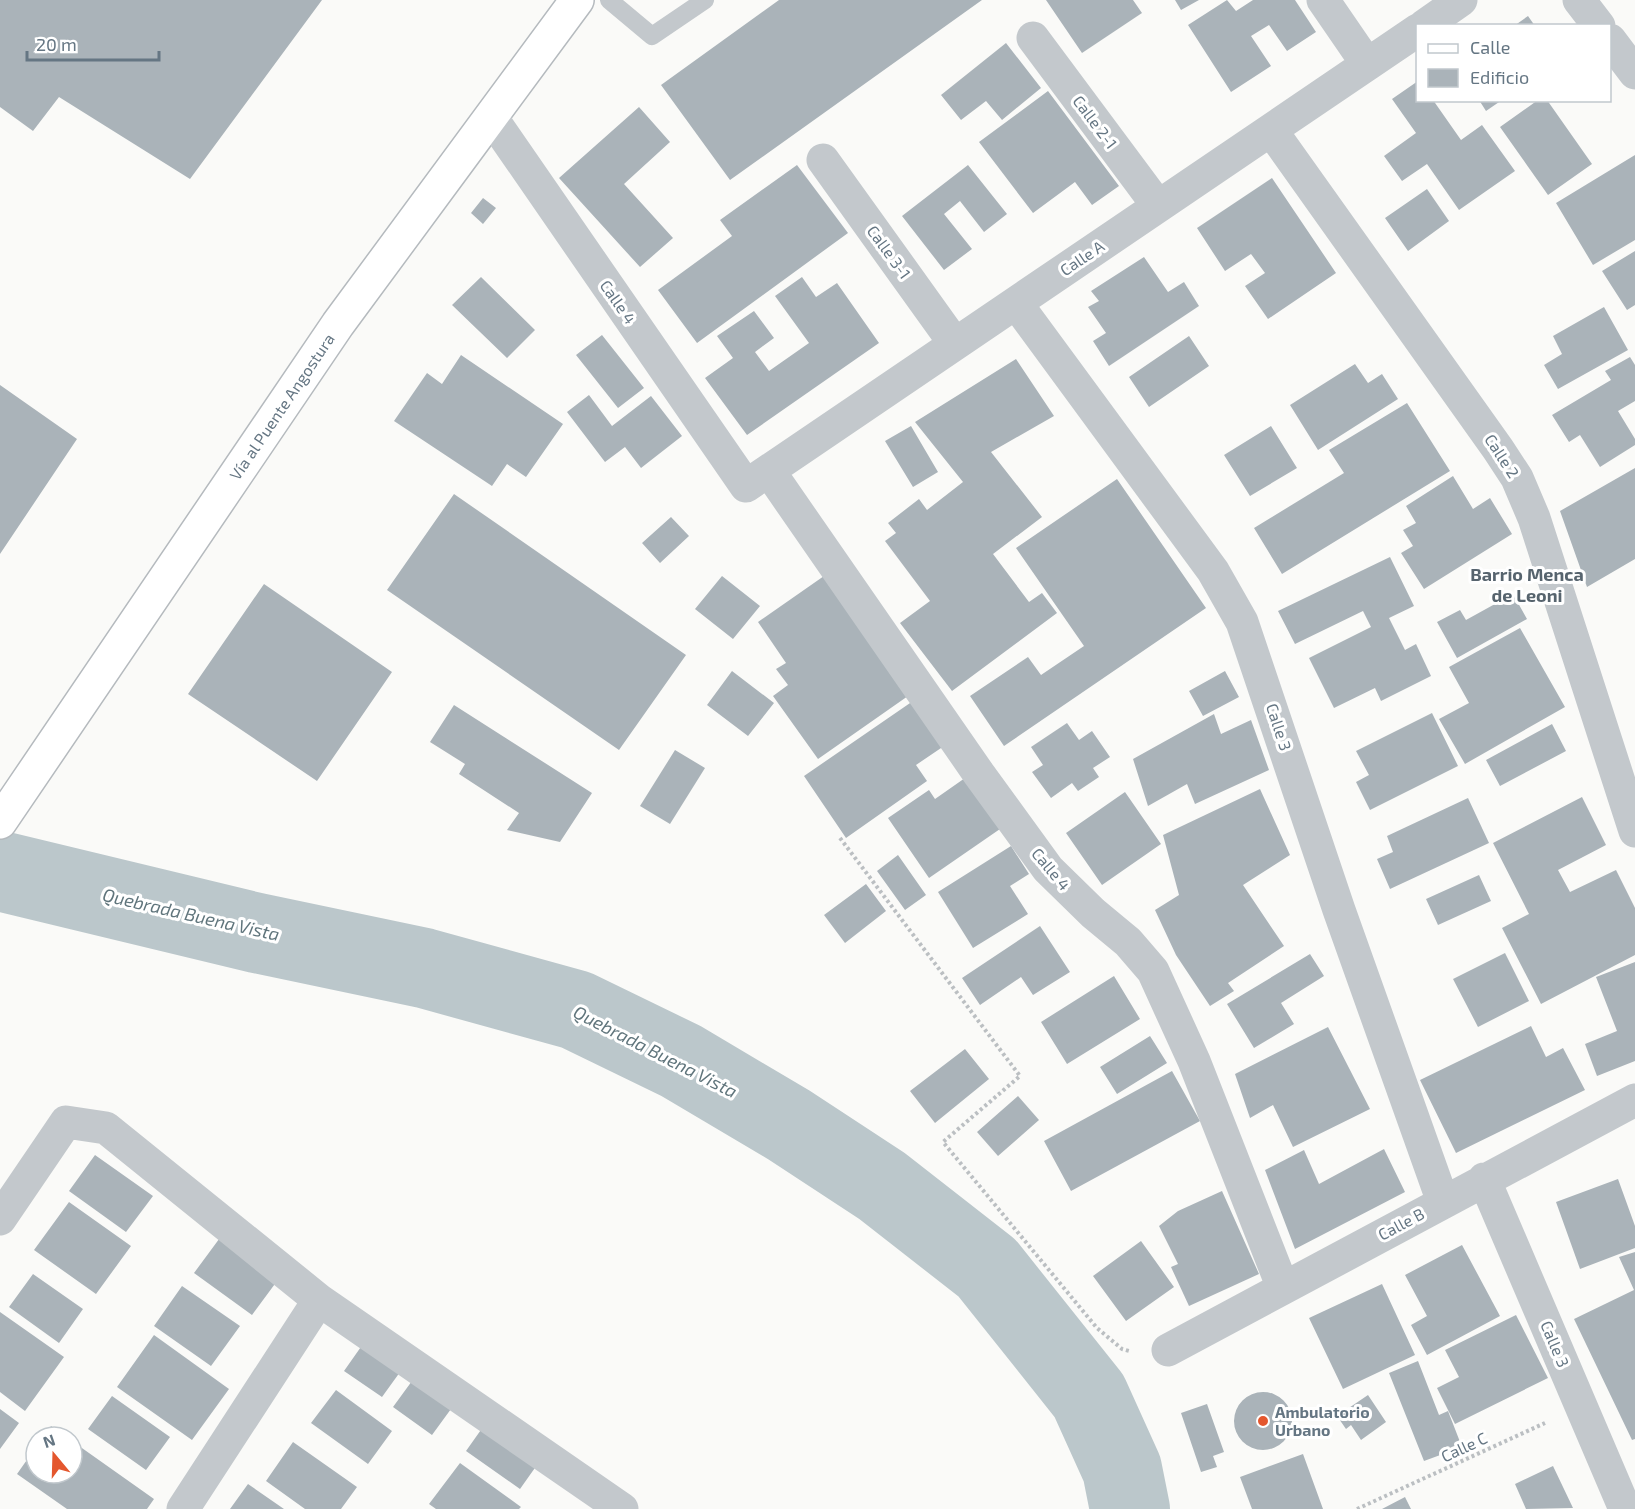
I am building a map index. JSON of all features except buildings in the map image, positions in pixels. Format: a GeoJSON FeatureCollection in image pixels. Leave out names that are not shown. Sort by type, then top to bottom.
{"type":"FeatureCollection","features":[{"type":"Feature","properties":{"kind":"main road","name":"Vía al Puente Angostura"},"geometry":{"type":"LineString","coordinates":[[0,822],[338,324],[577,0]]}},
{"type":"Feature","properties":{"kind":"street"},"geometry":{"type":"LineString","coordinates":[[1323,0],[1367,64]]}},
{"type":"Feature","properties":{"kind":"street"},"geometry":{"type":"LineString","coordinates":[[1427,24],[1461,0]]}},
{"type":"Feature","properties":{"kind":"street"},"geometry":{"type":"LineString","coordinates":[[1579,0],[1597,24]]}},
{"type":"Feature","properties":{"kind":"street","name":"Calle A"},"geometry":{"type":"LineString","coordinates":[[757,478],[1416,31]]}},
{"type":"Feature","properties":{"kind":"street","name":"Calle 2-1"},"geometry":{"type":"LineString","coordinates":[[1033,38],[1158,206]]}},
{"type":"Feature","properties":{"kind":"street"},"geometry":{"type":"LineString","coordinates":[[1611,41],[1635,73]]}},
{"type":"Feature","properties":{"kind":"street","name":"Calle 4"},"geometry":{"type":"LineString","coordinates":[[491,117],[1048,869],[1084,905],[1128,942],[1153,972],[1194,1060],[1283,1288]]}},
{"type":"Feature","properties":{"kind":"street","name":"Calle 2"},"geometry":{"type":"LineString","coordinates":[[1271,130],[1460,392],[1517,478],[1534,518],[1635,831]]}},
{"type":"Feature","properties":{"kind":"street","name":"Calle 3-1"},"geometry":{"type":"LineString","coordinates":[[823,160],[955,344]]}},
{"type":"Feature","properties":{"kind":"street","name":"Calle 3"},"geometry":{"type":"LineString","coordinates":[[1016,303],[1207,562],[1242,621],[1339,910],[1443,1202]]}},
{"type":"Feature","properties":{"kind":"street","name":"Calle B"},"geometry":{"type":"LineString","coordinates":[[1168,1350],[1635,1100]]}},
{"type":"Feature","properties":{"kind":"street"},"geometry":{"type":"LineString","coordinates":[[0,1219],[66,1122],[106,1128],[319,1300],[589,1499],[622,1509]]}},
{"type":"Feature","properties":{"kind":"street","name":"Calle 3"},"geometry":{"type":"LineString","coordinates":[[1484,1179],[1625,1509]]}},
{"type":"Feature","properties":{"kind":"street"},"geometry":{"type":"LineString","coordinates":[[183,1509],[319,1300]]}},
{"type":"Feature","properties":{"kind":"lane"},"geometry":{"type":"LineString","coordinates":[[609,0],[652,36],[705,0]]}},
{"type":"Feature","properties":{"kind":"path"},"geometry":{"type":"LineString","coordinates":[[840,838],[1020,1076],[943,1142],[1097,1328],[1122,1349],[1139,1353],[1168,1350]]}},
{"type":"Feature","properties":{"kind":"path","name":"Calle C"},"geometry":{"type":"LineString","coordinates":[[1358,1509],[1581,1406]]}},
{"type":"Feature","properties":{"kind":"waterway","name":"Quebrada Buena Vista"},"geometry":{"type":"LineString","coordinates":[[0,871],[257,933],[424,968],[576,1010],[681,1061],[789,1125],[882,1186],[987,1268],[1089,1396],[1122,1469],[1130,1509]]}},
{"type":"Feature","properties":{"kind":"place","name":"Ambulatorio Urbano"},"geometry":{"type":"Point","coordinates":[1263,1421]}},
{"type":"Feature","properties":{"kind":"district","name":"Barrio Menca de Leoni"},"geometry":{"type":"Point","coordinates":[1527,585]}}]}
